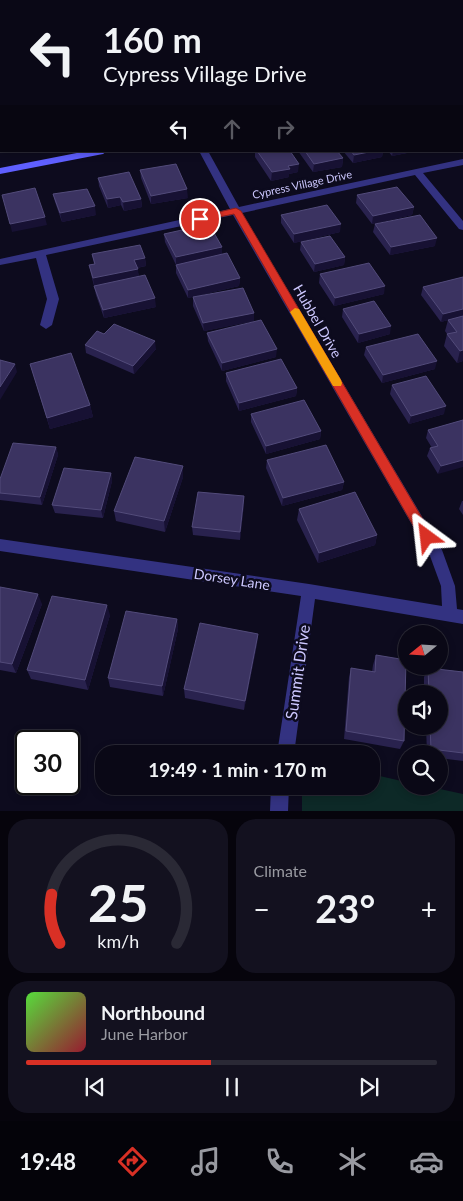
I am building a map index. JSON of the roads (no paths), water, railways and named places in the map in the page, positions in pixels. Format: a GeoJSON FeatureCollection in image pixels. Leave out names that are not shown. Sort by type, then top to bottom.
{"type":"FeatureCollection","features":[{"type":"Feature","properties":{"kind":"street"},"geometry":{"type":"LineString","coordinates":[[0,171],[98,152]]}},
{"type":"Feature","properties":{"kind":"street","name":"Hubbel Drive"},"geometry":{"type":"LineString","coordinates":[[204,152],[236,211],[437,554],[457,616]]}},
{"type":"Feature","properties":{"kind":"street","name":"Cypress Village Drive"},"geometry":{"type":"LineString","coordinates":[[0,262],[463,162]]}},
{"type":"Feature","properties":{"kind":"street"},"geometry":{"type":"LineString","coordinates":[[417,172],[463,227]]}},
{"type":"Feature","properties":{"kind":"street"},"geometry":{"type":"LineString","coordinates":[[40,254],[53,299],[46,325]]}},
{"type":"Feature","properties":{"kind":"street","name":"Dorsey Lane"},"geometry":{"type":"LineString","coordinates":[[0,545],[309,591],[457,616]]}},
{"type":"Feature","properties":{"kind":"street","name":"Summit Drive"},"geometry":{"type":"LineString","coordinates":[[286,745],[309,591]]}},
{"type":"Feature","properties":{"kind":"street"},"geometry":{"type":"LineString","coordinates":[[279,811],[280,795]]}}]}
